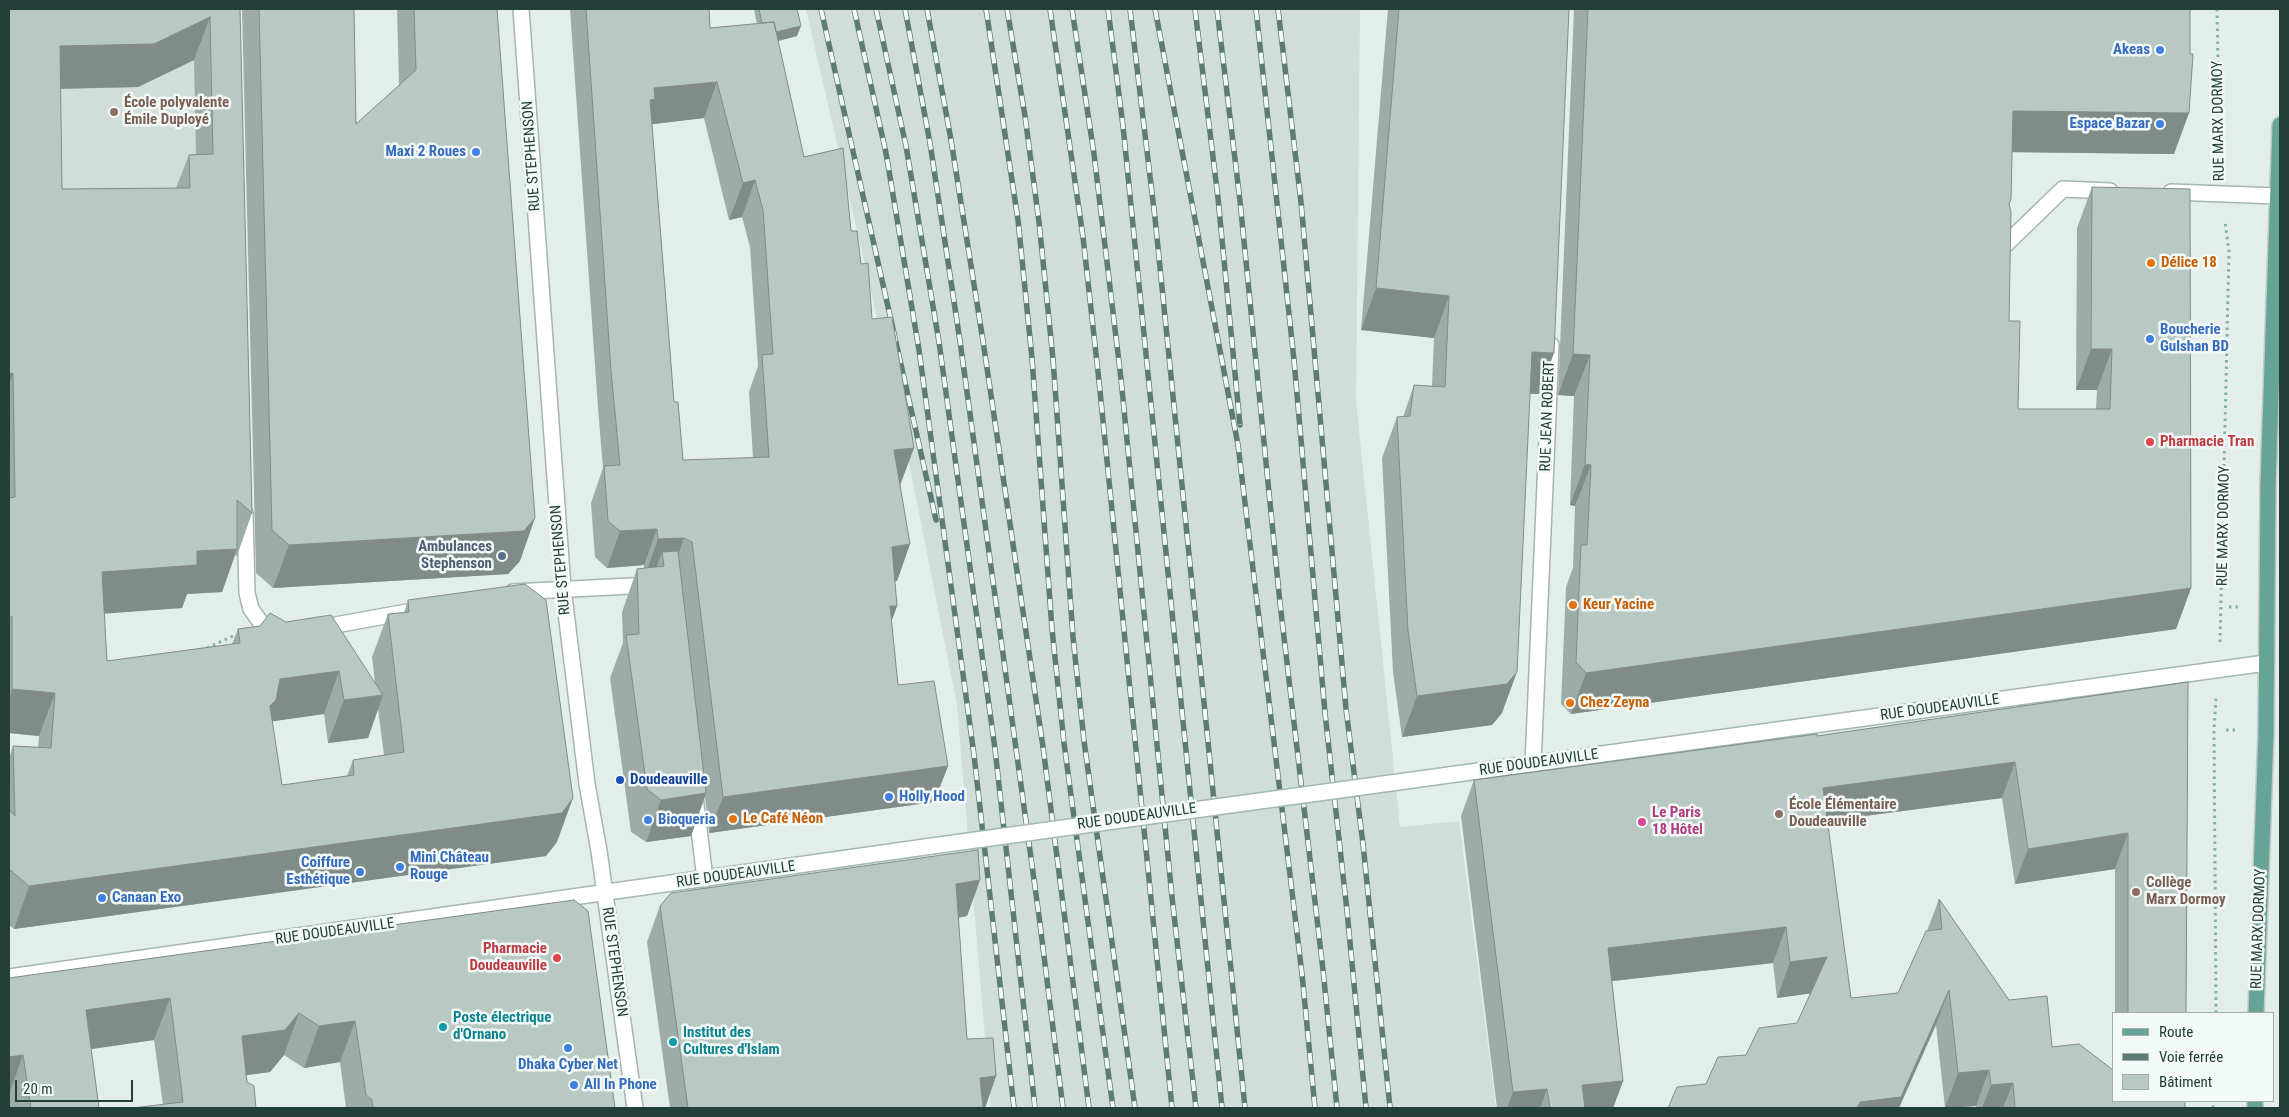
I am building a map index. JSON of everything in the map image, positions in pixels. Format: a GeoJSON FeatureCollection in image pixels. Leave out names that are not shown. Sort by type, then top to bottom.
{"type":"FeatureCollection","features":[{"type":"Feature","properties":{"kind":"main road","name":"RUE MARX DORMOY"},"geometry":{"type":"LineString","coordinates":[[2256,1012],[2266,733],[2268,485],[2280,125]]}},
{"type":"Feature","properties":{"kind":"street","name":"RUE STEPHENSON"},"geometry":{"type":"LineString","coordinates":[[521,9],[562,588],[587,784],[635,1108]]}},
{"type":"Feature","properties":{"kind":"street"},"geometry":{"type":"LineString","coordinates":[[2003,247],[2063,189],[2129,191]]}},
{"type":"Feature","properties":{"kind":"street"},"geometry":{"type":"LineString","coordinates":[[2157,192],[2278,196]]}},
{"type":"Feature","properties":{"kind":"street","name":"RUE JEAN ROBERT"},"geometry":{"type":"LineString","coordinates":[[1533,764],[1552,327]]}},
{"type":"Feature","properties":{"kind":"street"},"geometry":{"type":"LineString","coordinates":[[245,495],[247,593],[251,609],[261,623],[270,630],[289,633],[423,609]]}},
{"type":"Feature","properties":{"kind":"street"},"geometry":{"type":"LineString","coordinates":[[498,595],[517,591],[662,584]]}},
{"type":"Feature","properties":{"kind":"street","name":"RUE DOUDEAUVILLE"},"geometry":{"type":"LineString","coordinates":[[9,977],[932,846],[2266,663]]}},
{"type":"Feature","properties":{"kind":"street"},"geometry":{"type":"LineString","coordinates":[[694,780],[705,879]]}},
{"type":"Feature","properties":{"kind":"path","name":"RUE MARX DORMOY"},"geometry":{"type":"LineString","coordinates":[[2216,1012],[2214,728],[2222,607],[2229,251],[2220,194],[2217,9]]}},
{"type":"Feature","properties":{"kind":"path"},"geometry":{"type":"LineString","coordinates":[[2229,607],[2241,607]]}},
{"type":"Feature","properties":{"kind":"path"},"geometry":{"type":"LineString","coordinates":[[205,649],[261,623]]}},
{"type":"Feature","properties":{"kind":"path"},"geometry":{"type":"LineString","coordinates":[[2226,730],[2237,730]]}},
{"type":"Feature","properties":{"kind":"shaded area","name":"École polyvalente Émile Duployé"},"geometry":{"type":"Polygon","coordinates":[[[9,9],[216,9],[221,198],[9,300],[9,9]]]}},
{"type":"Feature","properties":{"kind":"shaded area"},"geometry":{"type":"Polygon","coordinates":[[[806,9],[1360,9],[1356,401],[1400,827],[1459,821],[1496,1108],[991,1108],[957,705],[900,417],[806,9]]]}},
{"type":"Feature","properties":{"kind":"building"},"geometry":{"type":"Polygon","coordinates":[[[9,9],[240,9],[252,513],[237,500],[237,549],[197,551],[197,565],[102,572],[107,661],[240,643],[238,629],[260,626],[270,613],[286,622],[331,615],[383,695],[344,700],[339,671],[280,679],[276,700],[270,706],[282,785],[354,775],[353,760],[404,752],[388,614],[409,612],[408,600],[525,584],[546,600],[573,798],[562,813],[29,886],[9,869],[9,810],[15,816],[13,746],[51,748],[55,693],[12,689],[12,616],[9,618],[9,498],[15,497],[13,373],[9,374],[9,9]],[[210,17],[154,44],[60,46],[62,189],[190,188],[189,155],[213,154],[210,17]]]}},
{"type":"Feature","properties":{"kind":"building"},"geometry":{"type":"Polygon","coordinates":[[[259,9],[354,9],[356,124],[416,70],[414,9],[497,9],[535,518],[524,531],[289,545],[272,530],[259,9]]]}},
{"type":"Feature","properties":{"kind":"building"},"geometry":{"type":"Polygon","coordinates":[[[586,9],[709,9],[710,28],[774,22],[804,157],[843,148],[851,231],[857,231],[861,264],[868,263],[872,319],[892,317],[914,448],[894,450],[910,544],[892,547],[897,606],[890,606],[898,685],[934,681],[948,766],[723,797],[692,542],[684,538],[658,539],[657,529],[620,531],[608,521],[604,466],[620,465],[611,371],[586,9]],[[717,82],[654,88],[655,99],[650,100],[674,402],[678,402],[683,460],[769,457],[762,355],[773,354],[763,210],[755,180],[743,183],[717,82]]]}},
{"type":"Feature","properties":{"kind":"building"},"geometry":{"type":"Polygon","coordinates":[[[759,9],[797,9],[801,26],[776,32],[774,22],[762,23],[759,9]]]}},
{"type":"Feature","properties":{"kind":"building"},"geometry":{"type":"Polygon","coordinates":[[[1399,9],[1569,9],[1554,353],[1532,352],[1517,672],[1507,684],[1417,696],[1408,631],[1397,417],[1410,416],[1414,385],[1445,387],[1449,296],[1376,288],[1399,9]]]}},
{"type":"Feature","properties":{"kind":"building"},"geometry":{"type":"Polygon","coordinates":[[[1588,9],[2190,9],[2190,54],[2193,54],[2189,113],[2013,111],[2011,199],[2009,204],[2011,212],[2009,321],[2020,321],[2018,409],[2110,409],[2112,349],[2091,349],[2092,187],[2190,189],[2191,588],[1586,673],[1576,662],[1581,545],[1587,545],[1591,465],[1585,464],[1590,355],[1573,354],[1588,9]]]}},
{"type":"Feature","properties":{"kind":"building"},"geometry":{"type":"Polygon","coordinates":[[[678,551],[706,793],[661,800],[647,789],[626,635],[639,634],[637,569],[664,566],[662,552],[678,551]]]}},
{"type":"Feature","properties":{"kind":"building"},"geometry":{"type":"Polygon","coordinates":[[[2188,682],[2186,1012],[2128,1012],[2128,833],[2028,849],[2015,762],[1823,788],[1851,998],[1898,993],[1926,931],[1942,929],[1939,899],[2009,1000],[2047,996],[2052,1047],[2079,1044],[2112,1069],[2112,1102],[2185,1102],[2185,1108],[2015,1108],[2013,1083],[1991,1085],[1989,1070],[1958,1073],[1949,990],[1901,1097],[1860,1102],[1857,1108],[1668,1108],[1677,1087],[1706,1084],[1718,1057],[1746,1055],[1759,1028],[1797,1023],[1827,957],[1790,962],[1786,927],[1608,948],[1623,1081],[1582,1085],[1585,1108],[1550,1108],[1547,1089],[1513,1092],[1474,780],[1817,734],[1817,736],[2188,682]]]}},
{"type":"Feature","properties":{"kind":"building"},"geometry":{"type":"Polygon","coordinates":[[[978,850],[980,880],[956,884],[967,1039],[993,1038],[996,1076],[980,1078],[983,1108],[688,1108],[660,906],[671,893],[978,850]]]}},
{"type":"Feature","properties":{"kind":"building"},"geometry":{"type":"Polygon","coordinates":[[[574,900],[588,911],[615,1108],[373,1108],[372,1100],[366,1095],[355,1021],[319,1026],[299,1013],[285,1030],[242,1036],[247,1082],[254,1086],[256,1108],[132,1108],[183,1102],[170,998],[86,1010],[99,1108],[31,1108],[23,1055],[9,1057],[9,978],[574,900]]]}},
{"type":"Feature","properties":{"kind":"railway"},"geometry":{"type":"LineString","coordinates":[[821,9],[936,520]]}},
{"type":"Feature","properties":{"kind":"railway"},"geometry":{"type":"LineString","coordinates":[[854,9],[886,153],[919,350],[974,755],[1014,1108]]}},
{"type":"Feature","properties":{"kind":"railway"},"geometry":{"type":"LineString","coordinates":[[876,9],[906,146],[939,342],[995,749],[1035,1108]]}},
{"type":"Feature","properties":{"kind":"railway"},"geometry":{"type":"LineString","coordinates":[[905,9],[930,143],[960,341],[1039,916],[1063,1108]]}},
{"type":"Feature","properties":{"kind":"railway"},"geometry":{"type":"LineString","coordinates":[[927,9],[951,140],[983,341],[1043,747],[1089,1108]]}},
{"type":"Feature","properties":{"kind":"railway"},"geometry":{"type":"LineString","coordinates":[[986,9],[1018,220],[1032,358],[1052,629],[1064,743],[1113,1108]]}},
{"type":"Feature","properties":{"kind":"railway"},"geometry":{"type":"LineString","coordinates":[[1007,9],[1025,116],[1039,222],[1053,359],[1073,637],[1084,741],[1135,1108]]}},
{"type":"Feature","properties":{"kind":"railway"},"geometry":{"type":"LineString","coordinates":[[1050,9],[1083,237],[1099,381],[1172,1108]]}},
{"type":"Feature","properties":{"kind":"railway"},"geometry":{"type":"LineString","coordinates":[[1072,9],[1094,154],[1121,379],[1172,897],[1196,1108]]}},
{"type":"Feature","properties":{"kind":"railway"},"geometry":{"type":"LineString","coordinates":[[1108,9],[1123,126],[1222,1108]]}},
{"type":"Feature","properties":{"kind":"railway"},"geometry":{"type":"LineString","coordinates":[[1130,9],[1155,218],[1245,1108]]}},
{"type":"Feature","properties":{"kind":"railway"},"geometry":{"type":"LineString","coordinates":[[1155,9],[1238,445],[1302,974],[1315,1108]]}},
{"type":"Feature","properties":{"kind":"railway"},"geometry":{"type":"LineString","coordinates":[[1195,9],[1218,198],[1240,425]]}},
{"type":"Feature","properties":{"kind":"railway"},"geometry":{"type":"LineString","coordinates":[[1217,9],[1240,201],[1280,603],[1323,970],[1337,1108]]}},
{"type":"Feature","properties":{"kind":"railway"},"geometry":{"type":"LineString","coordinates":[[1256,9],[1294,360],[1325,713],[1366,1108]]}},
{"type":"Feature","properties":{"kind":"railway"},"geometry":{"type":"LineString","coordinates":[[1278,9],[1301,202],[1346,709],[1363,844],[1390,1108]]}},
{"type":"Feature","properties":{"kind":"place","name":"Akeas"},"geometry":{"type":"Point","coordinates":[2160,50]}},
{"type":"Feature","properties":{"kind":"place","name":"École polyvalente Émile Duployé"},"geometry":{"type":"Point","coordinates":[114,112]}},
{"type":"Feature","properties":{"kind":"place","name":"Espace Bazar"},"geometry":{"type":"Point","coordinates":[2160,124]}},
{"type":"Feature","properties":{"kind":"place","name":"Maxi 2 Roues"},"geometry":{"type":"Point","coordinates":[476,152]}},
{"type":"Feature","properties":{"kind":"place","name":"Délice 18"},"geometry":{"type":"Point","coordinates":[2151,263]}},
{"type":"Feature","properties":{"kind":"place","name":"Boucherie Gulshan BD"},"geometry":{"type":"Point","coordinates":[2150,339]}},
{"type":"Feature","properties":{"kind":"place","name":"Pharmacie Tran"},"geometry":{"type":"Point","coordinates":[2150,442]}},
{"type":"Feature","properties":{"kind":"place","name":"Ambulances Stephenson"},"geometry":{"type":"Point","coordinates":[502,556]}},
{"type":"Feature","properties":{"kind":"place","name":"Keur Yacine"},"geometry":{"type":"Point","coordinates":[1573,605]}},
{"type":"Feature","properties":{"kind":"place","name":"Chez Zeyna"},"geometry":{"type":"Point","coordinates":[1570,703]}},
{"type":"Feature","properties":{"kind":"place","name":"Doudeauville"},"geometry":{"type":"Point","coordinates":[620,780]}},
{"type":"Feature","properties":{"kind":"place","name":"Holly Hood"},"geometry":{"type":"Point","coordinates":[889,797]}},
{"type":"Feature","properties":{"kind":"place","name":"École Élémentaire Doudeauville"},"geometry":{"type":"Point","coordinates":[1779,814]}},
{"type":"Feature","properties":{"kind":"place","name":"Le Café Néon"},"geometry":{"type":"Point","coordinates":[733,819]}},
{"type":"Feature","properties":{"kind":"place","name":"Bioqueria"},"geometry":{"type":"Point","coordinates":[648,820]}},
{"type":"Feature","properties":{"kind":"place","name":"Le Paris 18 Hôtel"},"geometry":{"type":"Point","coordinates":[1642,822]}},
{"type":"Feature","properties":{"kind":"place","name":"Mini Château Rouge"},"geometry":{"type":"Point","coordinates":[400,867]}},
{"type":"Feature","properties":{"kind":"place","name":"Coiffure Esthétique"},"geometry":{"type":"Point","coordinates":[360,872]}},
{"type":"Feature","properties":{"kind":"place","name":"Collège Marx Dormoy"},"geometry":{"type":"Point","coordinates":[2136,892]}},
{"type":"Feature","properties":{"kind":"place","name":"Canaan Exo"},"geometry":{"type":"Point","coordinates":[102,898]}},
{"type":"Feature","properties":{"kind":"place","name":"Pharmacie Doudeauville"},"geometry":{"type":"Point","coordinates":[557,958]}},
{"type":"Feature","properties":{"kind":"place","name":"Poste électrique d'Ornano"},"geometry":{"type":"Point","coordinates":[443,1027]}},
{"type":"Feature","properties":{"kind":"place","name":"Institut des Cultures d'Islam"},"geometry":{"type":"Point","coordinates":[673,1042]}},
{"type":"Feature","properties":{"kind":"place","name":"Dhaka Cyber Net"},"geometry":{"type":"Point","coordinates":[568,1048]}},
{"type":"Feature","properties":{"kind":"place","name":"All In Phone"},"geometry":{"type":"Point","coordinates":[574,1085]}}]}
